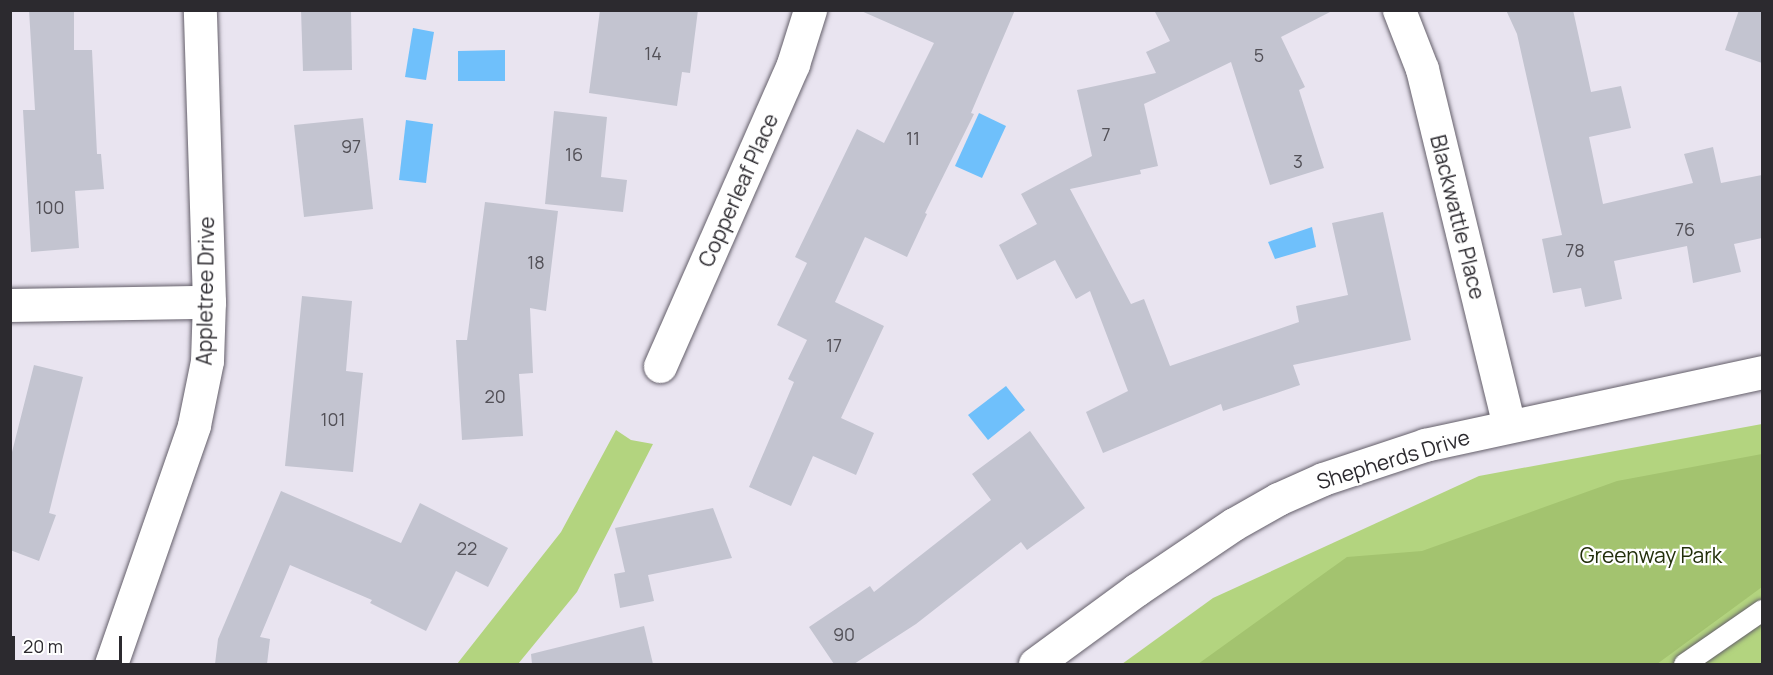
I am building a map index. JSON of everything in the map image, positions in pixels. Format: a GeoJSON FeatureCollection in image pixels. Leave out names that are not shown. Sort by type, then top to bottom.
{"type":"FeatureCollection","features":[{"type":"Feature","properties":{"kind":"street","name":"Appletree Drive"},"geometry":{"type":"LineString","coordinates":[[111,664],[194,425],[207,361],[209,302],[200,10]]}},
{"type":"Feature","properties":{"kind":"street","name":"Copperleaf Place"},"geometry":{"type":"LineString","coordinates":[[660,366],[794,64],[810,10]]}},
{"type":"Feature","properties":{"kind":"street","name":"Blackwattle Place"},"geometry":{"type":"LineString","coordinates":[[1399,10],[1422,69],[1509,425]]}},
{"type":"Feature","properties":{"kind":"street"},"geometry":{"type":"LineString","coordinates":[[10,305],[209,302]]}},
{"type":"Feature","properties":{"kind":"street","name":"Shepherds Drive"},"geometry":{"type":"LineString","coordinates":[[1035,664],[1136,590],[1234,524],[1278,499],[1372,461],[1509,425],[1762,372]]}},
{"type":"Feature","properties":{"kind":"lane"},"geometry":{"type":"LineString","coordinates":[[1684,664],[1762,610]]}},
{"type":"Feature","properties":{"kind":"green space","name":"Greenway Park"},"geometry":{"type":"Polygon","coordinates":[[[1762,424],[1762,664],[1122,664],[1213,598],[1479,476],[1762,424]]]}},
{"type":"Feature","properties":{"kind":"green space"},"geometry":{"type":"Polygon","coordinates":[[[616,430],[631,440],[653,444],[577,592],[518,664],[457,664],[561,532],[616,430]]]}},
{"type":"Feature","properties":{"kind":"green space","name":"Greenway Park"},"geometry":{"type":"Polygon","coordinates":[[[1762,454],[1762,587],[1657,664],[1198,664],[1347,557],[1422,551],[1617,481],[1762,454]]]}},
{"type":"Feature","properties":{"kind":"water"},"geometry":{"type":"Polygon","coordinates":[[[413,28],[434,32],[426,80],[405,77],[413,28]]]}},
{"type":"Feature","properties":{"kind":"water"},"geometry":{"type":"Polygon","coordinates":[[[505,50],[505,81],[458,81],[458,51],[505,50]]]}},
{"type":"Feature","properties":{"kind":"water"},"geometry":{"type":"Polygon","coordinates":[[[979,113],[1006,126],[982,178],[955,166],[979,113]]]}},
{"type":"Feature","properties":{"kind":"water"},"geometry":{"type":"Polygon","coordinates":[[[406,120],[433,124],[426,183],[399,180],[406,120]]]}},
{"type":"Feature","properties":{"kind":"water"},"geometry":{"type":"Polygon","coordinates":[[[1312,227],[1316,247],[1275,259],[1268,242],[1312,227]]]}},
{"type":"Feature","properties":{"kind":"water"},"geometry":{"type":"Polygon","coordinates":[[[1006,386],[1025,410],[988,440],[968,415],[1006,386]]]}},
{"type":"Feature","properties":{"kind":"building"},"geometry":{"type":"Polygon","coordinates":[[[29,10],[74,10],[74,50],[92,50],[97,154],[101,154],[104,189],[75,191],[79,248],[31,252],[23,110],[35,110],[29,10]]]}},
{"type":"Feature","properties":{"kind":"building"},"geometry":{"type":"Polygon","coordinates":[[[301,10],[351,10],[352,70],[303,71],[301,10]]]}},
{"type":"Feature","properties":{"kind":"building"},"geometry":{"type":"Polygon","coordinates":[[[600,10],[698,10],[690,73],[682,72],[677,106],[589,93],[600,10]]]}},
{"type":"Feature","properties":{"kind":"building"},"geometry":{"type":"Polygon","coordinates":[[[859,10],[1015,10],[971,113],[974,114],[925,213],[927,214],[907,257],[865,237],[835,302],[884,326],[841,418],[874,433],[856,475],[813,456],[791,506],[749,487],[794,382],[788,379],[807,340],[777,325],[807,263],[795,257],[857,129],[884,143],[934,43],[859,10]]]}},
{"type":"Feature","properties":{"kind":"building"},"geometry":{"type":"Polygon","coordinates":[[[1154,10],[1334,10],[1281,37],[1305,87],[1299,90],[1324,168],[1270,185],[1231,62],[1144,104],[1158,166],[1140,170],[1141,174],[1070,189],[1131,304],[1144,299],[1170,366],[1299,322],[1296,306],[1348,295],[1332,223],[1383,212],[1411,340],[1293,365],[1300,385],[1223,411],[1221,404],[1103,453],[1086,412],[1128,391],[1090,291],[1076,299],[1055,260],[1017,280],[999,245],[1037,224],[1021,194],[1092,156],[1077,90],[1156,73],[1146,52],[1170,41],[1154,10]]]}},
{"type":"Feature","properties":{"kind":"building"},"geometry":{"type":"Polygon","coordinates":[[[1506,10],[1573,10],[1591,92],[1621,86],[1631,128],[1589,137],[1603,204],[1693,183],[1684,154],[1713,147],[1721,183],[1762,175],[1762,238],[1734,244],[1741,272],[1693,283],[1687,246],[1614,261],[1622,299],[1585,307],[1581,288],[1553,293],[1542,239],[1562,235],[1517,34],[1506,10]]]}},
{"type":"Feature","properties":{"kind":"building"},"geometry":{"type":"Polygon","coordinates":[[[1739,10],[1762,10],[1762,63],[1725,50],[1739,10]]]}},
{"type":"Feature","properties":{"kind":"building"},"geometry":{"type":"Polygon","coordinates":[[[554,111],[607,117],[601,177],[627,180],[623,212],[545,204],[554,111]]]}},
{"type":"Feature","properties":{"kind":"building"},"geometry":{"type":"Polygon","coordinates":[[[363,118],[373,209],[304,217],[294,125],[363,118]]]}},
{"type":"Feature","properties":{"kind":"building"},"geometry":{"type":"Polygon","coordinates":[[[485,202],[558,211],[546,311],[530,308],[533,373],[519,374],[523,436],[462,440],[456,340],[467,340],[485,202]]]}},
{"type":"Feature","properties":{"kind":"building"},"geometry":{"type":"Polygon","coordinates":[[[302,296],[352,301],[346,371],[363,373],[353,472],[285,466],[302,296]]]}},
{"type":"Feature","properties":{"kind":"building"},"geometry":{"type":"Polygon","coordinates":[[[34,365],[83,377],[49,513],[56,515],[39,561],[10,550],[10,460],[34,365]]]}},
{"type":"Feature","properties":{"kind":"building"},"geometry":{"type":"Polygon","coordinates":[[[1030,431],[1085,508],[1027,550],[1021,542],[916,624],[854,664],[834,664],[809,627],[870,586],[874,592],[991,500],[972,474],[1030,431]]]}},
{"type":"Feature","properties":{"kind":"building"},"geometry":{"type":"Polygon","coordinates":[[[281,491],[401,543],[420,503],[508,548],[488,587],[456,571],[426,631],[370,603],[372,600],[290,565],[260,637],[270,639],[267,664],[215,664],[218,639],[281,491]]]}},
{"type":"Feature","properties":{"kind":"building"},"geometry":{"type":"Polygon","coordinates":[[[713,508],[732,558],[648,575],[654,601],[620,608],[614,574],[625,572],[615,528],[713,508]]]}},
{"type":"Feature","properties":{"kind":"building"},"geometry":{"type":"Polygon","coordinates":[[[644,626],[653,664],[532,664],[531,654],[644,626]]]}}]}
